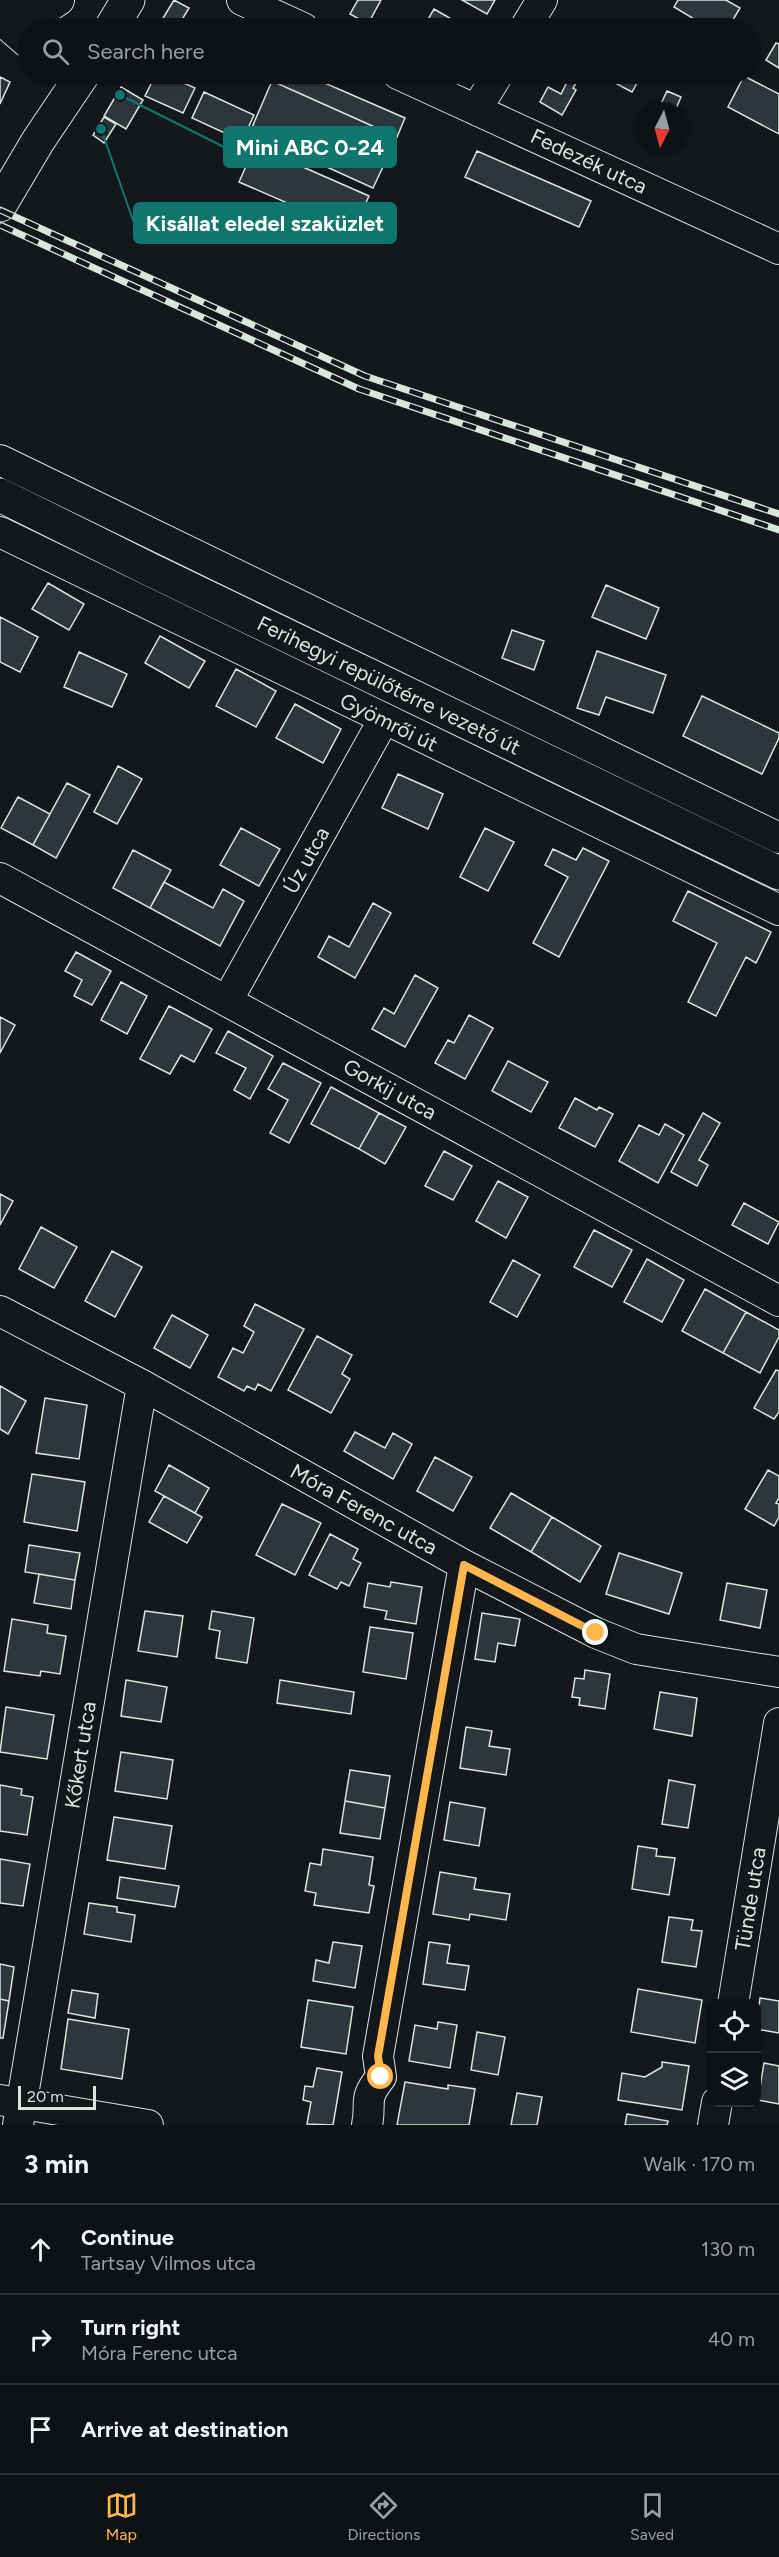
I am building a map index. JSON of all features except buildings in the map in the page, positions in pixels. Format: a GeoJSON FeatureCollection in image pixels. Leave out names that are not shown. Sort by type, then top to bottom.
{"type":"FeatureCollection","features":[{"type":"Feature","properties":{"kind":"main road"},"geometry":{"type":"LineString","coordinates":[[117,18],[128,0]]}},
{"type":"Feature","properties":{"kind":"main road"},"geometry":{"type":"LineString","coordinates":[[0,205],[75,84]]}},
{"type":"Feature","properties":{"kind":"main road","name":"Ferihegyi repülőtérre vezető út"},"geometry":{"type":"LineString","coordinates":[[0,495],[779,873]]}},
{"type":"Feature","properties":{"kind":"street"},"geometry":{"type":"LineString","coordinates":[[0,9],[32,11],[60,0]]}},
{"type":"Feature","properties":{"kind":"street"},"geometry":{"type":"LineString","coordinates":[[242,0],[281,18]]}},
{"type":"Feature","properties":{"kind":"street"},"geometry":{"type":"LineString","coordinates":[[531,18],[542,0]]}},
{"type":"Feature","properties":{"kind":"street"},"geometry":{"type":"LineString","coordinates":[[0,20],[18,35]]}},
{"type":"Feature","properties":{"kind":"street","name":"Fedezék utca"},"geometry":{"type":"LineString","coordinates":[[420,84],[779,249]]}},
{"type":"Feature","properties":{"kind":"street"},"geometry":{"type":"LineString","coordinates":[[477,110],[492,84]]}},
{"type":"Feature","properties":{"kind":"street"},"geometry":{"type":"LineString","coordinates":[[1,459],[175,546],[342,624],[779,838]]}},
{"type":"Feature","properties":{"kind":"street","name":"Gyömrői út"},"geometry":{"type":"LineString","coordinates":[[0,532],[779,910]]}},
{"type":"Feature","properties":{"kind":"street","name":"Úz utca"},"geometry":{"type":"LineString","coordinates":[[227,1001],[384,719]]}},
{"type":"Feature","properties":{"kind":"street","name":"Gorkij utca"},"geometry":{"type":"LineString","coordinates":[[0,878],[779,1301]]}},
{"type":"Feature","properties":{"kind":"street","name":"Móra Ferenc utca"},"geometry":{"type":"LineString","coordinates":[[0,1311],[142,1385],[464,1565],[596,1633],[636,1649],[779,1672]]}},
{"type":"Feature","properties":{"kind":"street","name":"Kőkert utca"},"geometry":{"type":"LineString","coordinates":[[13,2109],[142,1385]]}},
{"type":"Feature","properties":{"kind":"street"},"geometry":{"type":"LineString","coordinates":[[367,2125],[367,2100],[381,2077],[378,2056],[464,1565]]}},
{"type":"Feature","properties":{"kind":"street","name":"Tünde utca"},"geometry":{"type":"LineString","coordinates":[[734,1999],[779,1723]]}},
{"type":"Feature","properties":{"kind":"street"},"geometry":{"type":"LineString","coordinates":[[713,2125],[716,2107]]}},
{"type":"Feature","properties":{"kind":"street"},"geometry":{"type":"LineString","coordinates":[[13,2109],[148,2125]]}},
{"type":"Feature","properties":{"kind":"railway"},"geometry":{"type":"LineString","coordinates":[[0,210],[365,376],[779,514]]}},
{"type":"Feature","properties":{"kind":"railway"},"geometry":{"type":"LineString","coordinates":[[0,225],[359,389],[779,530]]}},
{"type":"Feature","properties":{"kind":"place","name":"Mini ABC 0-24"},"geometry":{"type":"Point","coordinates":[120,95]}},
{"type":"Feature","properties":{"kind":"place","name":"Kisállat eledel szaküzlet"},"geometry":{"type":"Point","coordinates":[101,129]}},
{"type":"Feature","properties":{"kind":"route"},"geometry":{"type":"LineString","coordinates":[[381,2077],[378,2056],[464,1565],[596,1633]]}}]}
